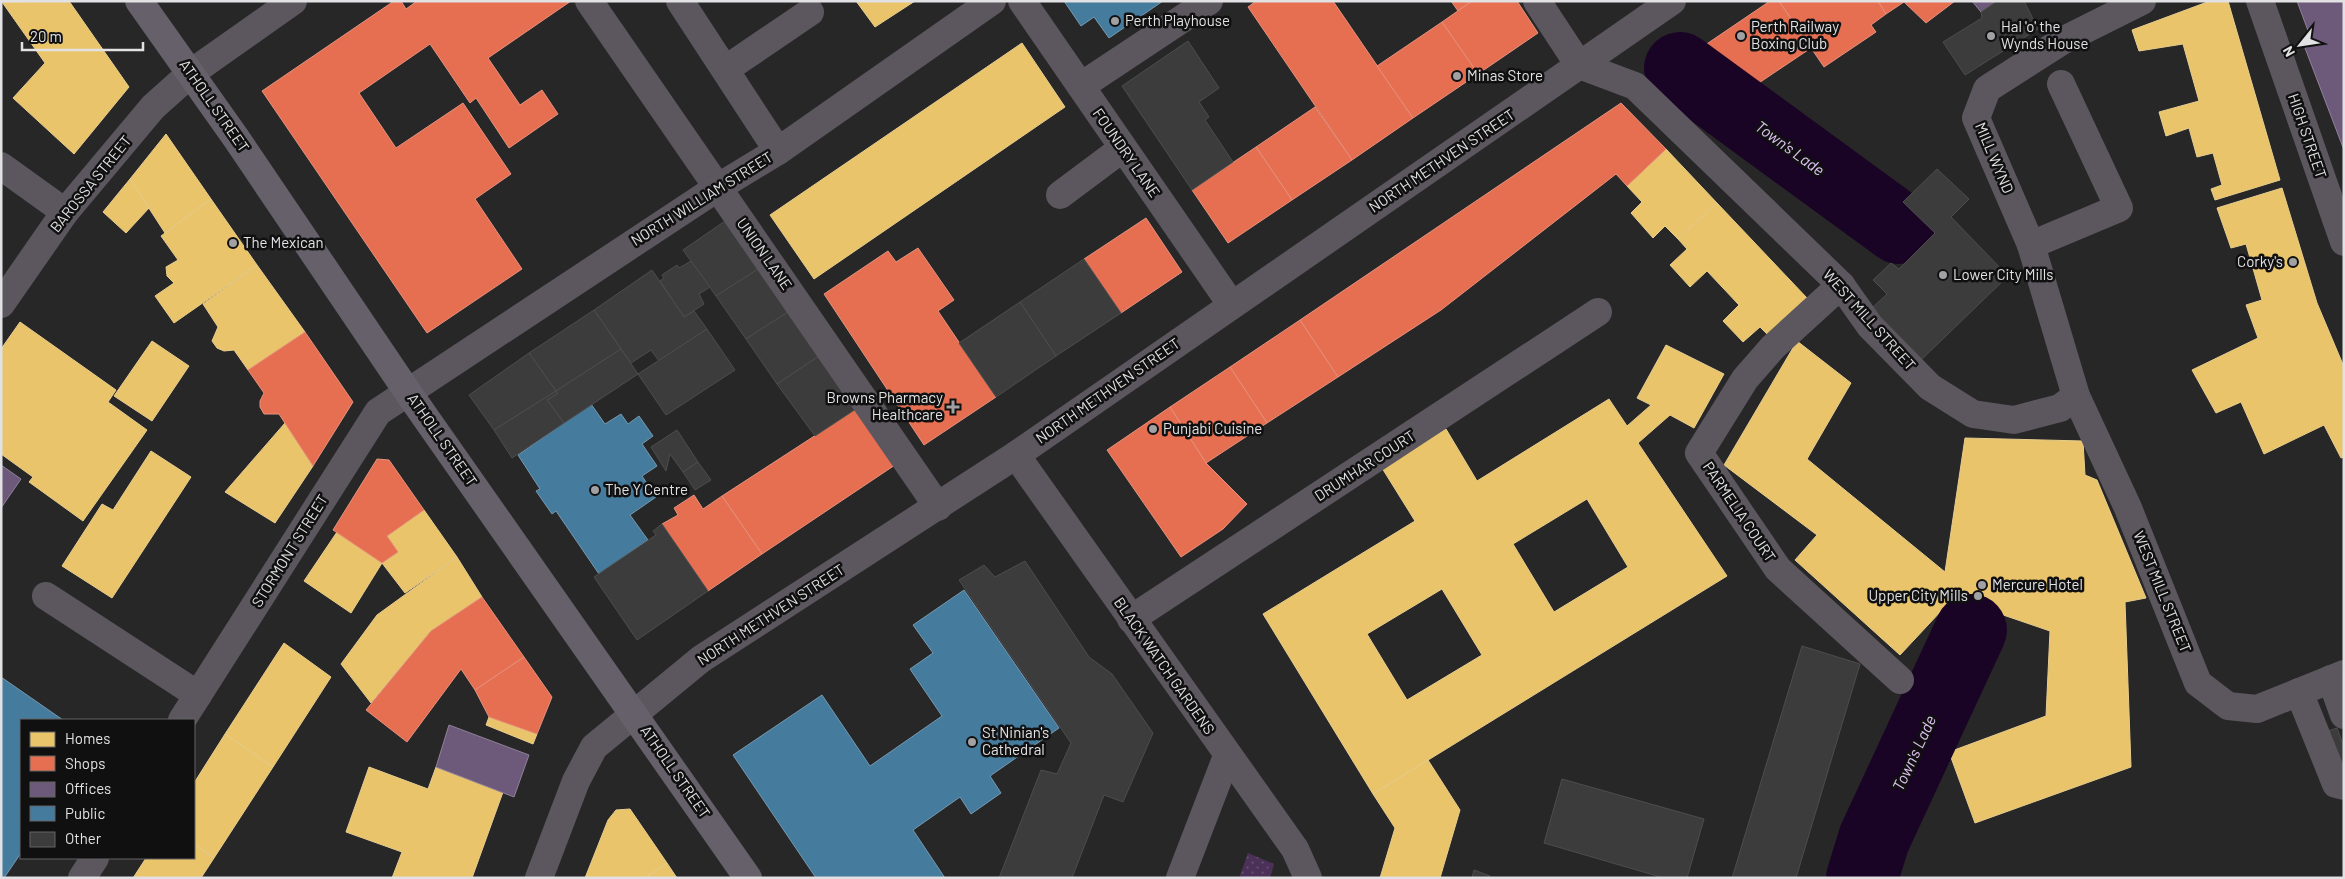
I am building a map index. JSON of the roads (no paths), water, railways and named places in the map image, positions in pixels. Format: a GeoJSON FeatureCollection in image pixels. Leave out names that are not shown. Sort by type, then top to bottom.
{"type":"FeatureCollection","features":[{"type":"Feature","properties":{"kind":"main road","name":"ATHOLL STREET"},"geometry":{"type":"LineString","coordinates":[[139,1],[191,73],[407,391],[635,714],[748,878]]}},
{"type":"Feature","properties":{"kind":"street","name":"BAROSSA STREET"},"geometry":{"type":"LineString","coordinates":[[1,304],[65,212],[154,107],[191,73],[293,1]]}},
{"type":"Feature","properties":{"kind":"street","name":"UNION LANE"},"geometry":{"type":"LineString","coordinates":[[589,1],[938,506]]}},
{"type":"Feature","properties":{"kind":"street"},"geometry":{"type":"LineString","coordinates":[[680,1],[778,151]]}},
{"type":"Feature","properties":{"kind":"street","name":"NORTH WILLIAM STREET"},"geometry":{"type":"LineString","coordinates":[[407,391],[717,188],[778,151],[992,1]]}},
{"type":"Feature","properties":{"kind":"street","name":"FOUNDRY LANE"},"geometry":{"type":"LineString","coordinates":[[1022,1],[1231,304]]}},
{"type":"Feature","properties":{"kind":"street"},"geometry":{"type":"LineString","coordinates":[[1081,86],[1209,1]]}},
{"type":"Feature","properties":{"kind":"street"},"geometry":{"type":"LineString","coordinates":[[1537,1],[1579,65]]}},
{"type":"Feature","properties":{"kind":"street","name":"MILL WYND"},"geometry":{"type":"LineString","coordinates":[[2076,396],[2031,245],[1976,118],[1987,90],[2062,41],[2142,1]]}},
{"type":"Feature","properties":{"kind":"street","name":"HIGH STREET"},"geometry":{"type":"LineString","coordinates":[[2260,1],[2344,242]]}},
{"type":"Feature","properties":{"kind":"street","name":"NORTH METHVEN STREET"},"geometry":{"type":"LineString","coordinates":[[539,878],[576,781],[594,748],[701,659],[1016,455],[1231,304],[1517,111],[1659,5]]}},
{"type":"Feature","properties":{"kind":"street"},"geometry":{"type":"LineString","coordinates":[[726,69],[810,12]]}},
{"type":"Feature","properties":{"kind":"street","name":"WEST MILL STREET"},"geometry":{"type":"LineString","coordinates":[[1579,65],[1635,86],[1842,285],[1870,326],[1930,387],[1973,414],[2014,420],[2060,408],[2076,396],[2128,508],[2198,683],[2228,706],[2257,709],[2299,692]]}},
{"type":"Feature","properties":{"kind":"street"},"geometry":{"type":"LineString","coordinates":[[2031,245],[2119,208],[2061,84]]}},
{"type":"Feature","properties":{"kind":"street"},"geometry":{"type":"LineString","coordinates":[[1060,195],[1123,148]]}},
{"type":"Feature","properties":{"kind":"street"},"geometry":{"type":"LineString","coordinates":[[1,166],[65,212]]}},
{"type":"Feature","properties":{"kind":"street","name":"PARMELIA COURT"},"geometry":{"type":"LineString","coordinates":[[1842,285],[1773,346],[1745,380],[1699,453],[1778,569],[1900,680]]}},
{"type":"Feature","properties":{"kind":"street","name":"DRUMHAR COURT"},"geometry":{"type":"LineString","coordinates":[[1132,619],[1598,312]]}},
{"type":"Feature","properties":{"kind":"street","name":"STORMONT STREET"},"geometry":{"type":"LineString","coordinates":[[183,719],[378,412],[407,391]]}},
{"type":"Feature","properties":{"kind":"street","name":"BLACK WATCH GARDENS"},"geometry":{"type":"LineString","coordinates":[[1016,455],[1227,756],[1295,849],[1308,878]]}},
{"type":"Feature","properties":{"kind":"street"},"geometry":{"type":"LineString","coordinates":[[46,596],[198,695]]}},
{"type":"Feature","properties":{"kind":"street"},"geometry":{"type":"LineString","coordinates":[[2340,785],[2299,692],[2337,676],[2344,715]]}},
{"type":"Feature","properties":{"kind":"street"},"geometry":{"type":"LineString","coordinates":[[1180,878],[1227,756]]}},
{"type":"Feature","properties":{"kind":"street"},"geometry":{"type":"LineString","coordinates":[[82,878],[94,859]]}},
{"type":"Feature","properties":{"kind":"waterway","name":"Town's Lade"},"geometry":{"type":"LineString","coordinates":[[1680,68],[1899,228]]}},
{"type":"Feature","properties":{"kind":"waterway","name":"Town's Lade"},"geometry":{"type":"LineString","coordinates":[[1862,878],[1874,839],[1971,630]]}},
{"type":"Feature","properties":{"kind":"place","name":"Perth Playhouse"},"geometry":{"type":"Point","coordinates":[1115,21]}},
{"type":"Feature","properties":{"kind":"place","name":"Perth Railway Boxing Club"},"geometry":{"type":"Point","coordinates":[1741,36]}},
{"type":"Feature","properties":{"kind":"place","name":"Hal 'o' the Wynds House"},"geometry":{"type":"Point","coordinates":[1991,36]}},
{"type":"Feature","properties":{"kind":"place","name":"Minas Store"},"geometry":{"type":"Point","coordinates":[1457,76]}},
{"type":"Feature","properties":{"kind":"place","name":"The Mexican"},"geometry":{"type":"Point","coordinates":[233,243]}},
{"type":"Feature","properties":{"kind":"place","name":"Corky's"},"geometry":{"type":"Point","coordinates":[2293,262]}},
{"type":"Feature","properties":{"kind":"place","name":"Lower City Mills"},"geometry":{"type":"Point","coordinates":[1943,275]}},
{"type":"Feature","properties":{"kind":"place","name":"Browns Pharmacy Healthcare"},"geometry":{"type":"Point","coordinates":[953,407]}},
{"type":"Feature","properties":{"kind":"place","name":"Punjabi Cuisine"},"geometry":{"type":"Point","coordinates":[1153,429]}},
{"type":"Feature","properties":{"kind":"place","name":"The Y Centre"},"geometry":{"type":"Point","coordinates":[595,490]}},
{"type":"Feature","properties":{"kind":"place","name":"Mercure Hotel"},"geometry":{"type":"Point","coordinates":[1982,585]}},
{"type":"Feature","properties":{"kind":"place","name":"Upper City Mills"},"geometry":{"type":"Point","coordinates":[1978,596]}},
{"type":"Feature","properties":{"kind":"place","name":"St Ninian's Cathedral"},"geometry":{"type":"Point","coordinates":[972,742]}}]}
